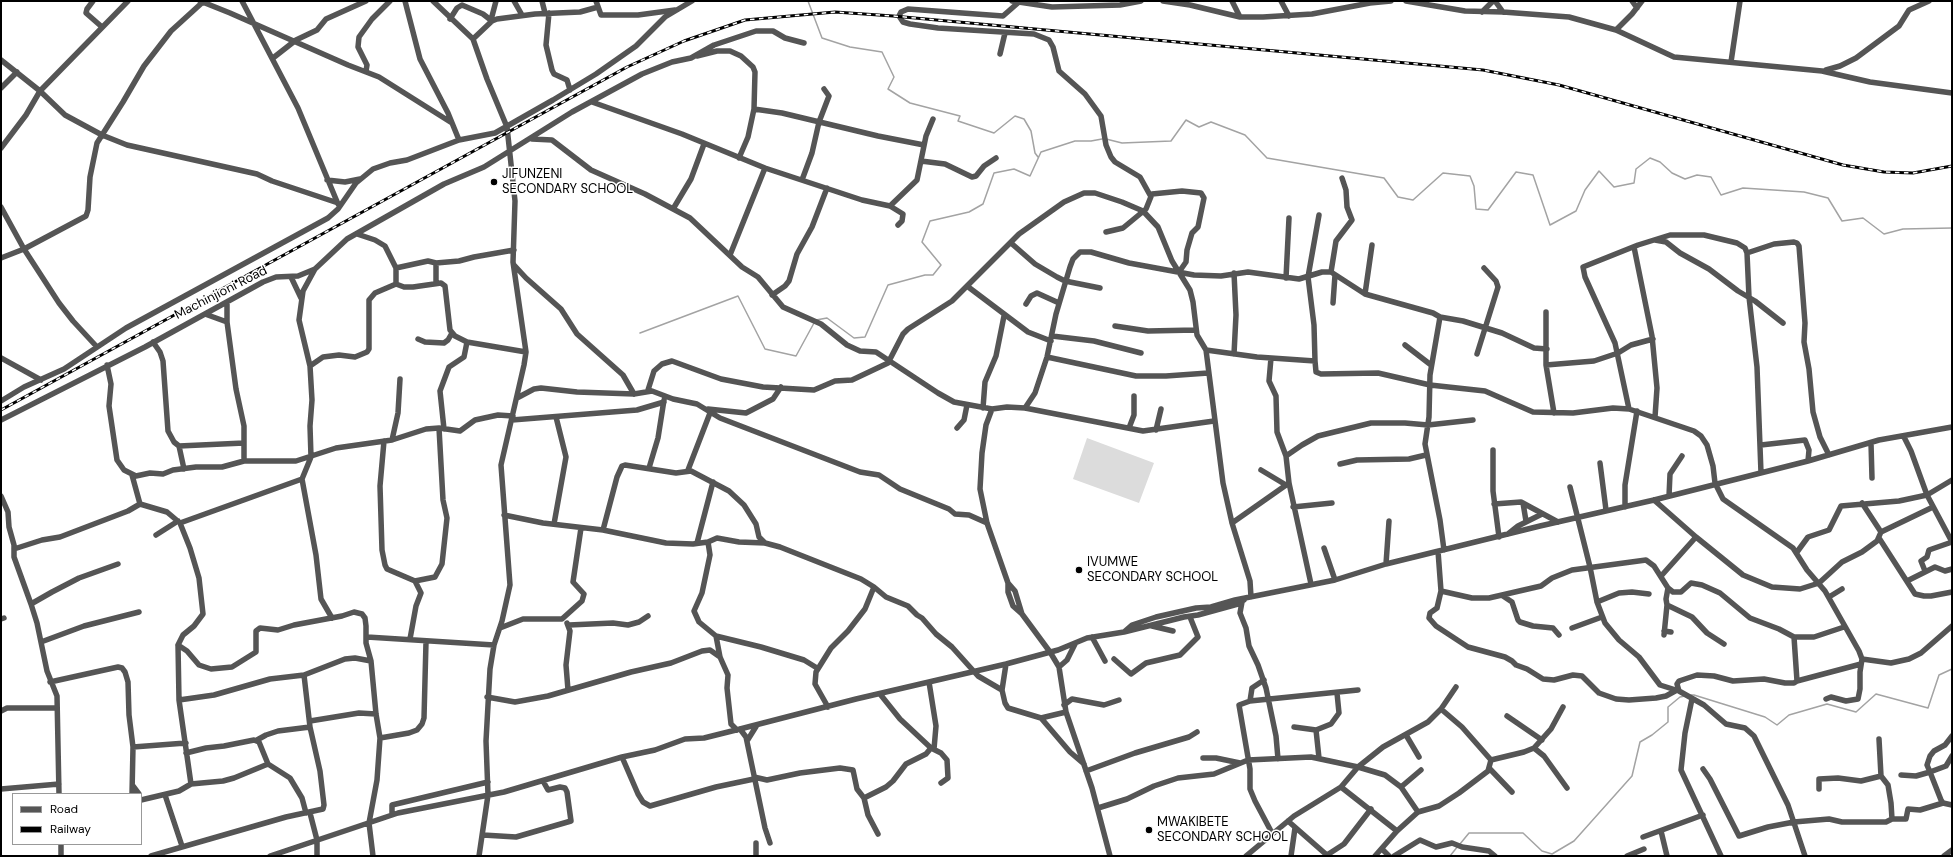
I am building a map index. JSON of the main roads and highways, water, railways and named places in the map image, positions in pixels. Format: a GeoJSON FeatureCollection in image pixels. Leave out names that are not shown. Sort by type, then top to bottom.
{"type":"FeatureCollection","features":[{"type":"Feature","properties":{"kind":"waterway"},"geometry":{"type":"LineString","coordinates":[[808,1],[822,38],[850,47],[882,52],[894,77],[888,89],[910,103],[960,116],[958,121],[994,133],[1015,116],[1024,119],[1031,131],[1035,153],[1038,157]]}},
{"type":"Feature","properties":{"kind":"waterway"},"geometry":{"type":"LineString","coordinates":[[1106,139],[1122,143],[1171,141],[1186,120],[1199,127],[1211,122],[1245,135],[1267,158],[1384,178],[1398,197],[1413,200],[1443,173],[1470,176],[1474,186],[1476,209],[1488,210],[1516,172],[1533,175],[1550,225],[1576,211],[1585,190],[1599,171],[1614,187],[1634,183],[1636,169],[1650,158],[1660,162],[1672,173],[1685,179],[1697,175],[1711,177],[1721,195],[1743,188],[1804,192],[1828,198],[1842,221],[1863,218],[1884,234],[1903,229],[1952,228]]}},
{"type":"Feature","properties":{"kind":"waterway"},"geometry":{"type":"LineString","coordinates":[[816,320],[827,318],[854,338],[865,337],[888,285],[925,275],[933,275],[941,265],[922,242],[930,221],[969,212],[983,204],[994,173],[1014,169],[1030,176],[1041,152],[1075,141],[1102,139]]}},
{"type":"Feature","properties":{"kind":"waterway"},"geometry":{"type":"LineString","coordinates":[[640,333],[738,296],[765,349],[796,356],[814,323]]}},
{"type":"Feature","properties":{"kind":"waterway"},"geometry":{"type":"LineString","coordinates":[[1691,695],[1765,717],[1777,725],[1789,715],[1827,704],[1856,712],[1876,694],[1928,708],[1939,675],[1952,669]]}},
{"type":"Feature","properties":{"kind":"waterway"},"geometry":{"type":"LineString","coordinates":[[1460,844],[1469,833],[1523,833],[1542,851],[1552,854],[1574,841],[1632,776],[1640,742],[1652,735],[1668,722],[1668,707],[1680,697],[1685,696]]}},
{"type":"Feature","properties":{"kind":"waterway"},"geometry":{"type":"LineString","coordinates":[[1450,856],[1458,846]]}},
{"type":"Feature","properties":{"kind":"railway"},"geometry":{"type":"LineString","coordinates":[[1,410],[627,67],[684,41],[745,20],[835,12],[1483,70],[1559,85],[1843,165],[1884,172],[1913,173],[1952,166]]}},
{"type":"Feature","properties":{"kind":"place","name":"JIFUNZENI SECONDARY SCHOOL"},"geometry":{"type":"Point","coordinates":[494,182]}},
{"type":"Feature","properties":{"kind":"place","name":"IVUMWE SECONDARY SCHOOL"},"geometry":{"type":"Point","coordinates":[1079,570]}},
{"type":"Feature","properties":{"kind":"place","name":"MWAKIBETE SECONDARY SCHOOL"},"geometry":{"type":"Point","coordinates":[1149,830]}}]}
